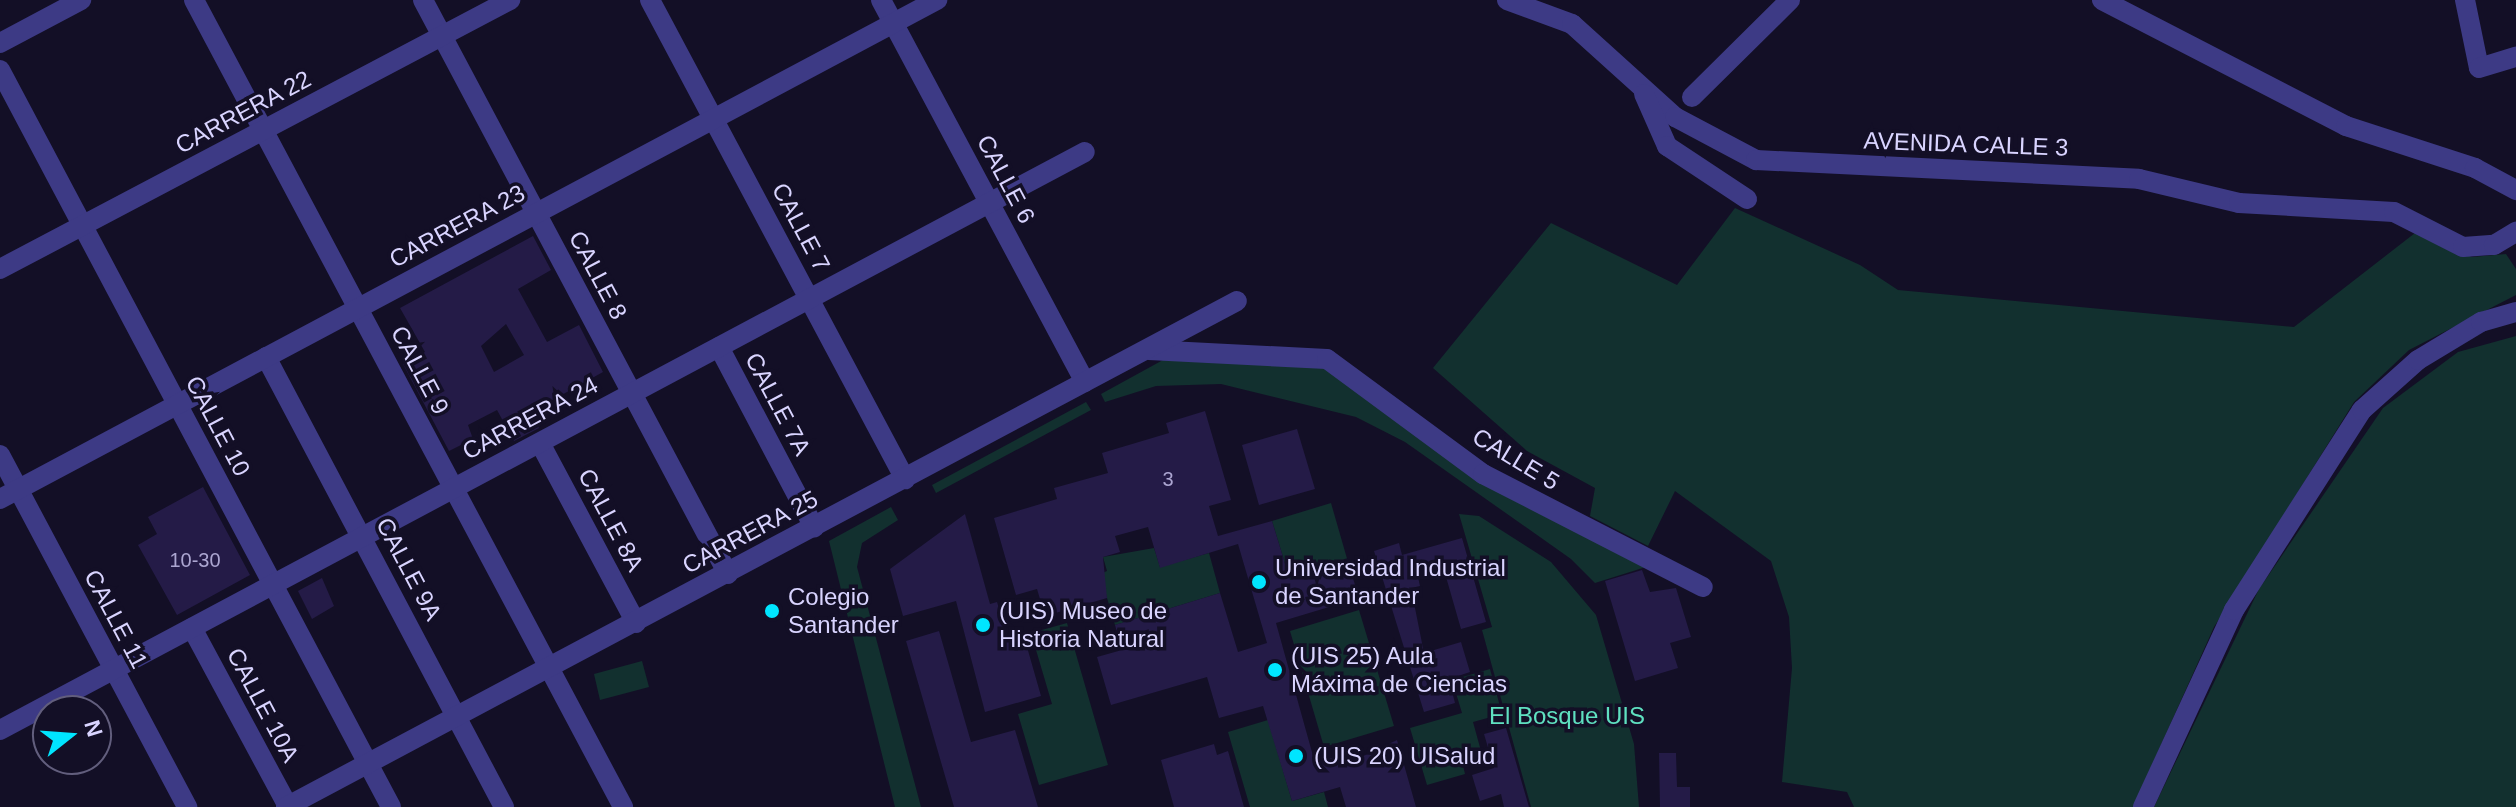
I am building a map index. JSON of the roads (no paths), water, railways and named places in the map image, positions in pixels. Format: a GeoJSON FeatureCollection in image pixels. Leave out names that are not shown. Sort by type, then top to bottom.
{"type":"FeatureCollection","features":[{"type":"Feature","properties":{"kind":"street","name":"CALLE 9"},"geometry":{"type":"LineString","coordinates":[[194,0],[623,807]]}},
{"type":"Feature","properties":{"kind":"street","name":"CALLE 8"},"geometry":{"type":"LineString","coordinates":[[423,0],[728,574]]}},
{"type":"Feature","properties":{"kind":"street","name":"CARRERA 22"},"geometry":{"type":"LineString","coordinates":[[0,269],[510,0]]}},
{"type":"Feature","properties":{"kind":"street","name":"CALLE 7"},"geometry":{"type":"LineString","coordinates":[[650,0],[905,479]]}},
{"type":"Feature","properties":{"kind":"street","name":"CALLE 6"},"geometry":{"type":"LineString","coordinates":[[881,0],[1085,382]]}},
{"type":"Feature","properties":{"kind":"street","name":"CARRERA 23"},"geometry":{"type":"LineString","coordinates":[[9,494],[937,0]]}},
{"type":"Feature","properties":{"kind":"street","name":"AVENIDA CALLE 3"},"geometry":{"type":"LineString","coordinates":[[1507,0],[1572,24],[1692,128],[1768,162],[2139,179],[2239,203],[2394,212],[2463,247],[2512,242]]}},
{"type":"Feature","properties":{"kind":"street"},"geometry":{"type":"LineString","coordinates":[[1692,97],[1790,0]]}},
{"type":"Feature","properties":{"kind":"street"},"geometry":{"type":"LineString","coordinates":[[2102,0],[2346,126],[2475,168],[2516,190]]}},
{"type":"Feature","properties":{"kind":"street"},"geometry":{"type":"LineString","coordinates":[[2465,0],[2479,68],[2516,57]]}},
{"type":"Feature","properties":{"kind":"street"},"geometry":{"type":"LineString","coordinates":[[0,43],[78,1]]}},
{"type":"Feature","properties":{"kind":"street","name":"CALLE 10"},"geometry":{"type":"LineString","coordinates":[[0,70],[391,807]]}},
{"type":"Feature","properties":{"kind":"street"},"geometry":{"type":"LineString","coordinates":[[1640,86],[1667,146],[1747,199]]}},
{"type":"Feature","properties":{"kind":"street","name":"CARRERA 24"},"geometry":{"type":"LineString","coordinates":[[0,730],[1085,152]]}},
{"type":"Feature","properties":{"kind":"street","name":"CARRERA 25"},"geometry":{"type":"LineString","coordinates":[[287,807],[1237,301]]}},
{"type":"Feature","properties":{"kind":"street"},"geometry":{"type":"LineString","coordinates":[[2143,807],[2234,610],[2362,410],[2430,353],[2481,322],[2516,312]]}},
{"type":"Feature","properties":{"kind":"street","name":"CALLE 7A"},"geometry":{"type":"LineString","coordinates":[[719,347],[814,527]]}},
{"type":"Feature","properties":{"kind":"street","name":"CALLE 5"},"geometry":{"type":"LineString","coordinates":[[1146,349],[1316,355],[1483,474],[1703,587]]}},
{"type":"Feature","properties":{"kind":"street","name":"CALLE 9A"},"geometry":{"type":"LineString","coordinates":[[266,357],[504,807]]}},
{"type":"Feature","properties":{"kind":"street","name":"CALLE 8A"},"geometry":{"type":"LineString","coordinates":[[540,443],[636,623]]}},
{"type":"Feature","properties":{"kind":"street","name":"CALLE 11"},"geometry":{"type":"LineString","coordinates":[[0,455],[9,494],[114,670],[187,807]]}},
{"type":"Feature","properties":{"kind":"street","name":"CALLE 10A"},"geometry":{"type":"LineString","coordinates":[[192,628],[287,807]]}},
{"type":"Feature","properties":{"kind":"place","name":"Universidad Industrial de Santander"},"geometry":{"type":"Point","coordinates":[1259,582]}},
{"type":"Feature","properties":{"kind":"place","name":"Colegio Santander"},"geometry":{"type":"Point","coordinates":[772,611]}},
{"type":"Feature","properties":{"kind":"place","name":"(UIS) Museo de Historia Natural"},"geometry":{"type":"Point","coordinates":[983,625]}},
{"type":"Feature","properties":{"kind":"place","name":"(UIS 25) Aula Máxima de Ciencias"},"geometry":{"type":"Point","coordinates":[1275,670]}},
{"type":"Feature","properties":{"kind":"place","name":"(UIS 20) UISalud"},"geometry":{"type":"Point","coordinates":[1296,756]}},
{"type":"Feature","properties":{"kind":"park label","name":"El Bosque UIS"},"geometry":{"type":"Point","coordinates":[1567,716]}}]}
